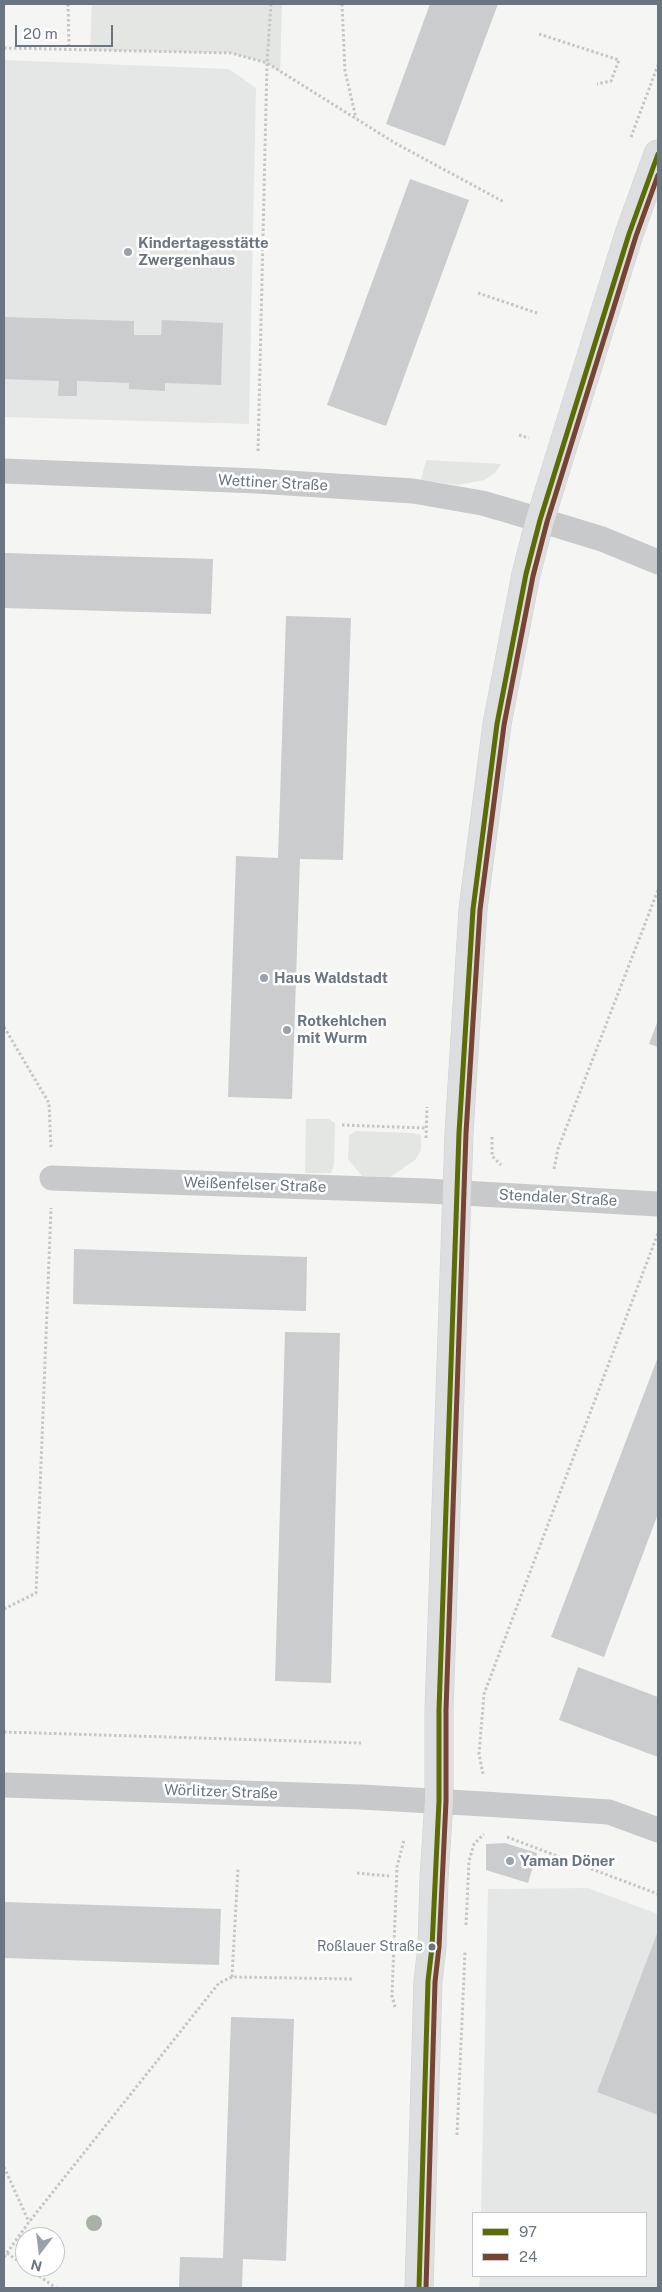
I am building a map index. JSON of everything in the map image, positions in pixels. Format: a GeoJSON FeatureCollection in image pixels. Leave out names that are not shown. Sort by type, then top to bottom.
{"type":"FeatureCollection","features":[{"type":"Feature","properties":{"kind":"street"},"geometry":{"type":"LineString","coordinates":[[418,2288],[428,1982],[432,1947],[439,1802],[440,1710],[462,1060],[473,910],[497,724],[526,574],[540,520],[629,234],[658,154]]}},
{"type":"Feature","properties":{"kind":"street","name":"Wettiner Straße"},"geometry":{"type":"LineString","coordinates":[[4,471],[257,481],[413,491],[482,502],[602,539],[658,562]]}},
{"type":"Feature","properties":{"kind":"street","name":"Weißenfelser Straße"},"geometry":{"type":"LineString","coordinates":[[52,1178],[457,1193]]}},
{"type":"Feature","properties":{"kind":"street","name":"Stendaler Straße"},"geometry":{"type":"LineString","coordinates":[[457,1193],[658,1204]]}},
{"type":"Feature","properties":{"kind":"street","name":"Wörlitzer Straße"},"geometry":{"type":"LineString","coordinates":[[4,1785],[361,1797],[439,1802]]}},
{"type":"Feature","properties":{"kind":"street"},"geometry":{"type":"LineString","coordinates":[[439,1802],[609,1812],[658,1830]]}},
{"type":"Feature","properties":{"kind":"path"},"geometry":{"type":"LineString","coordinates":[[68,4],[69,49]]}},
{"type":"Feature","properties":{"kind":"path"},"geometry":{"type":"LineString","coordinates":[[257,481],[267,63],[271,4]]}},
{"type":"Feature","properties":{"kind":"path"},"geometry":{"type":"LineString","coordinates":[[342,4],[345,71],[356,119]]}},
{"type":"Feature","properties":{"kind":"path"},"geometry":{"type":"LineString","coordinates":[[539,34],[619,60],[611,81],[597,84]]}},
{"type":"Feature","properties":{"kind":"path"},"geometry":{"type":"LineString","coordinates":[[4,48],[232,53],[267,63],[395,143],[504,202]]}},
{"type":"Feature","properties":{"kind":"path"},"geometry":{"type":"LineString","coordinates":[[478,293],[537,313]]}},
{"type":"Feature","properties":{"kind":"path"},"geometry":{"type":"LineString","coordinates":[[519,435],[529,438]]}},
{"type":"Feature","properties":{"kind":"path"},"geometry":{"type":"LineString","coordinates":[[548,1197],[558,1149],[658,890]]}},
{"type":"Feature","properties":{"kind":"path"},"geometry":{"type":"LineString","coordinates":[[4,1027],[49,1103],[52,1178],[36,1593],[4,1609]]}},
{"type":"Feature","properties":{"kind":"path"},"geometry":{"type":"LineString","coordinates":[[342,1126],[425,1128]]}},
{"type":"Feature","properties":{"kind":"path"},"geometry":{"type":"LineString","coordinates":[[484,1804],[485,1789],[479,1754],[484,1694],[658,1232]]}},
{"type":"Feature","properties":{"kind":"path"},"geometry":{"type":"LineString","coordinates":[[4,1732],[361,1743]]}},
{"type":"Feature","properties":{"kind":"path"},"geometry":{"type":"LineString","coordinates":[[466,1927],[469,1860],[474,1844],[486,1833]]}},
{"type":"Feature","properties":{"kind":"path"},"geometry":{"type":"LineString","coordinates":[[504,1836],[658,1894]]}},
{"type":"Feature","properties":{"kind":"path"},"geometry":{"type":"LineString","coordinates":[[232,1977],[238,1869]]}},
{"type":"Feature","properties":{"kind":"path"},"geometry":{"type":"LineString","coordinates":[[357,1873],[389,1876]]}},
{"type":"Feature","properties":{"kind":"path"},"geometry":{"type":"LineString","coordinates":[[456,2142],[465,1947]]}},
{"type":"Feature","properties":{"kind":"path"},"geometry":{"type":"LineString","coordinates":[[4,2257],[29,2222],[219,1983],[232,1977],[352,1978]]}},
{"type":"Feature","properties":{"kind":"path"},"geometry":{"type":"LineString","coordinates":[[4,2167],[29,2222]]}},
{"type":"Feature","properties":{"kind":"path"},"geometry":{"type":"LineString","coordinates":[[7,2253],[15,2258]]}},
{"type":"Feature","properties":{"kind":"path"},"geometry":{"type":"LineString","coordinates":[[41,2277],[56,2288]]}},
{"type":"Feature","properties":{"kind":"shaded area"},"geometry":{"type":"Polygon","coordinates":[[[92,4],[282,4],[280,72],[267,63],[231,53],[90,50],[92,4]]]}},
{"type":"Feature","properties":{"kind":"shaded area","name":"Kindertagesstätte Zwergenhaus"},"geometry":{"type":"Polygon","coordinates":[[[4,60],[229,69],[256,88],[249,424],[4,417],[4,60]]]}},
{"type":"Feature","properties":{"kind":"shaded area"},"geometry":{"type":"Polygon","coordinates":[[[426,460],[501,464],[495,473],[484,480],[458,485],[421,480],[426,460]]]}},
{"type":"Feature","properties":{"kind":"shaded area"},"geometry":{"type":"Polygon","coordinates":[[[306,1119],[329,1119],[335,1123],[334,1165],[331,1173],[305,1173],[306,1119]]]}},
{"type":"Feature","properties":{"kind":"shaded area"},"geometry":{"type":"Polygon","coordinates":[[[355,1131],[421,1135],[421,1150],[415,1160],[390,1177],[362,1176],[348,1159],[349,1136],[355,1131]]]}},
{"type":"Feature","properties":{"kind":"shaded area"},"geometry":{"type":"Polygon","coordinates":[[[588,1888],[658,1914],[658,2288],[479,2288],[480,2277],[647,2277],[647,2212],[481,2212],[488,1889],[588,1888]]]}},
{"type":"Feature","properties":{"kind":"building"},"geometry":{"type":"Polygon","coordinates":[[[430,4],[498,4],[445,146],[386,124],[430,4]]]}},
{"type":"Feature","properties":{"kind":"building"},"geometry":{"type":"Polygon","coordinates":[[[410,179],[469,200],[386,426],[327,405],[410,179]]]}},
{"type":"Feature","properties":{"kind":"building"},"geometry":{"type":"Polygon","coordinates":[[[4,317],[134,321],[134,335],[161,335],[162,320],[223,323],[221,385],[165,383],[165,391],[129,389],[129,383],[77,381],[77,396],[58,396],[59,381],[4,379],[4,317]]]}},
{"type":"Feature","properties":{"kind":"building"},"geometry":{"type":"Polygon","coordinates":[[[4,553],[213,559],[211,614],[4,608],[4,553]]]}},
{"type":"Feature","properties":{"kind":"building"},"geometry":{"type":"Polygon","coordinates":[[[286,616],[351,618],[343,860],[300,859],[292,1099],[228,1097],[236,856],[278,858],[286,616]]]}},
{"type":"Feature","properties":{"kind":"building"},"geometry":{"type":"Polygon","coordinates":[[[658,1020],[658,1047],[649,1044],[658,1020]]]}},
{"type":"Feature","properties":{"kind":"building"},"geometry":{"type":"Polygon","coordinates":[[[74,1249],[307,1257],[306,1311],[73,1304],[74,1249]]]}},
{"type":"Feature","properties":{"kind":"building"},"geometry":{"type":"Polygon","coordinates":[[[285,1332],[340,1333],[331,1683],[275,1681],[285,1332]]]}},
{"type":"Feature","properties":{"kind":"building"},"geometry":{"type":"Polygon","coordinates":[[[658,1357],[658,1514],[604,1657],[551,1637],[658,1357]]]}},
{"type":"Feature","properties":{"kind":"building"},"geometry":{"type":"Polygon","coordinates":[[[578,1667],[658,1697],[658,1757],[559,1720],[578,1667]]]}},
{"type":"Feature","properties":{"kind":"building","name":"Yaman Döner"},"geometry":{"type":"Polygon","coordinates":[[[505,1843],[537,1853],[528,1883],[486,1870],[486,1844],[505,1843]]]}},
{"type":"Feature","properties":{"kind":"building"},"geometry":{"type":"Polygon","coordinates":[[[4,1902],[221,1909],[219,1965],[4,1958],[4,1902]]]}},
{"type":"Feature","properties":{"kind":"building"},"geometry":{"type":"Polygon","coordinates":[[[658,1931],[658,2115],[597,2092],[658,1931]]]}},
{"type":"Feature","properties":{"kind":"building"},"geometry":{"type":"Polygon","coordinates":[[[231,2017],[294,2019],[286,2261],[243,2259],[242,2288],[179,2288],[180,2257],[223,2258],[231,2017]]]}},
{"type":"Feature","properties":{"kind":"transit line","name":"97"},"geometry":{"type":"LineString","coordinates":[[419,2288],[428,1981],[432,1947],[439,1801],[439,1710],[459,1133],[473,909],[497,724],[526,574],[540,520],[629,234],[658,154]]}},
{"type":"Feature","properties":{"kind":"transit line","name":"24"},"geometry":{"type":"LineString","coordinates":[[426,2288],[435,1982],[439,1947],[446,1801],[446,1710],[466,1133],[480,910],[504,725],[533,576],[547,522],[636,236],[658,175]]}},
{"type":"Feature","properties":{"kind":"place","name":"Kindertagesstätte Zwergenhaus"},"geometry":{"type":"Point","coordinates":[128,252]}},
{"type":"Feature","properties":{"kind":"place","name":"Haus Waldstadt"},"geometry":{"type":"Point","coordinates":[264,978]}},
{"type":"Feature","properties":{"kind":"place","name":"Rotkehlchen mit Wurm"},"geometry":{"type":"Point","coordinates":[287,1030]}},
{"type":"Feature","properties":{"kind":"place","name":"Yaman Döner"},"geometry":{"type":"Point","coordinates":[510,1861]}},
{"type":"Feature","properties":{"kind":"place","name":"Roßlauer Straße"},"geometry":{"type":"Point","coordinates":[432,1947]}}]}
